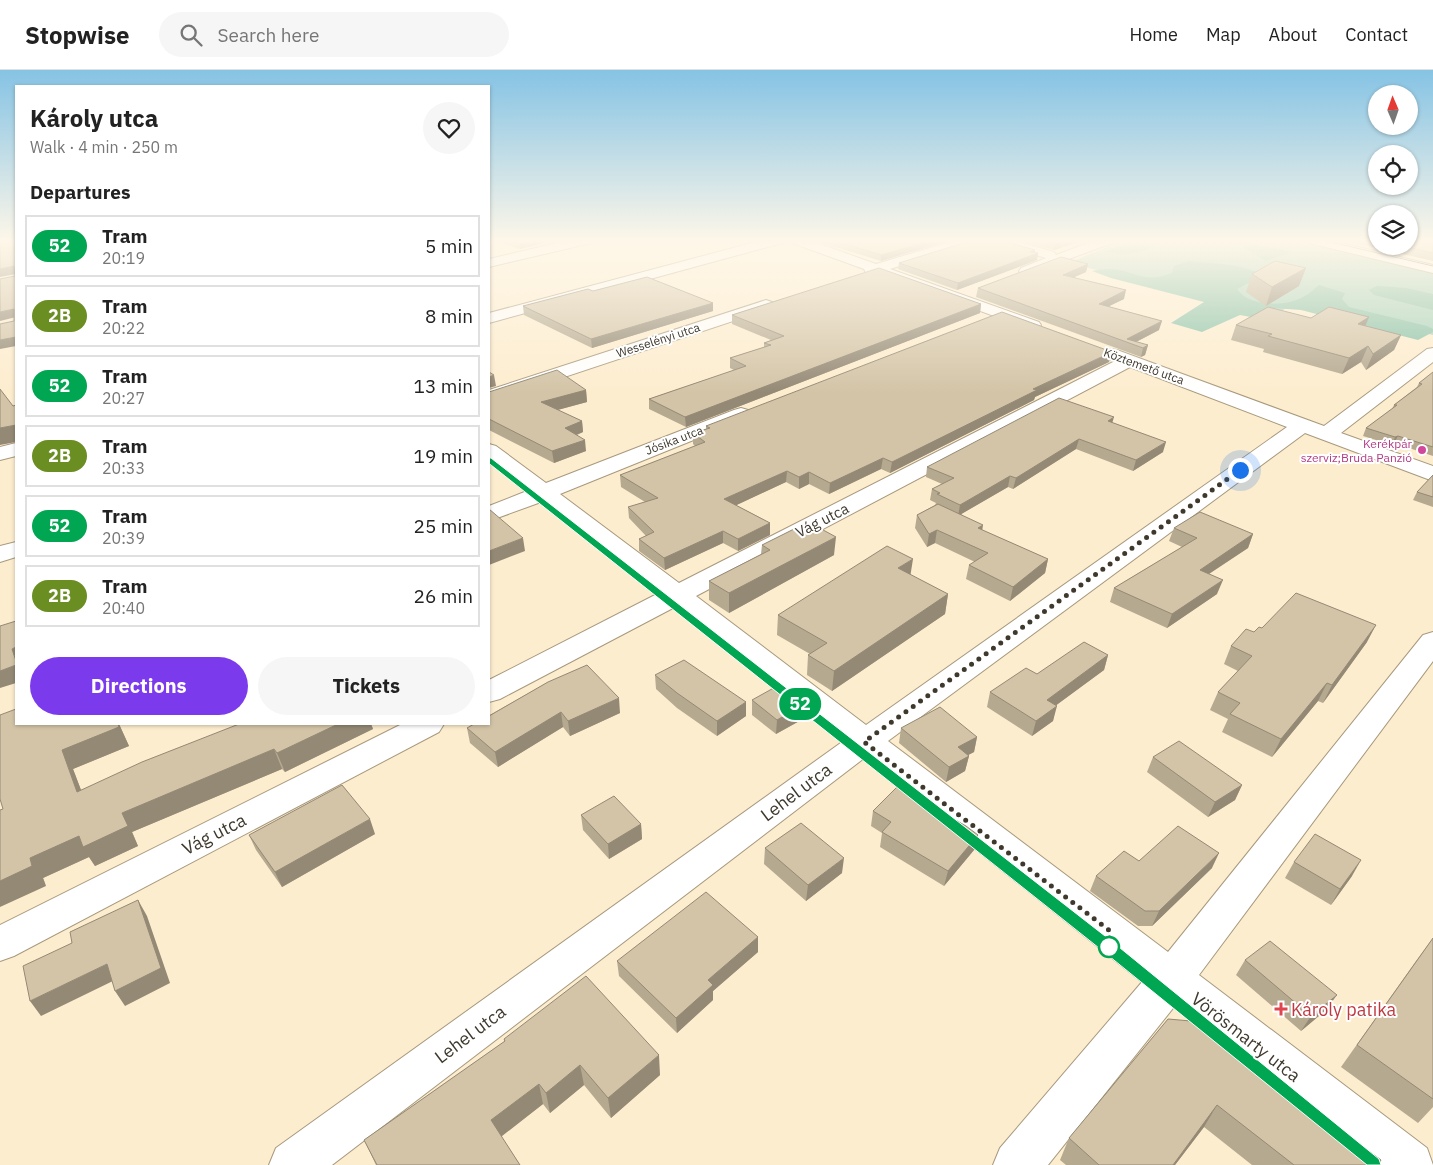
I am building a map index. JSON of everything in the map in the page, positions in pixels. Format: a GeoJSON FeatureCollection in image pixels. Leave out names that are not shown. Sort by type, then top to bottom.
{"type":"FeatureCollection","features":[{"type":"Feature","properties":{"kind":"street"},"geometry":{"type":"LineString","coordinates":[[490,318],[588,291]]}},
{"type":"Feature","properties":{"kind":"street"},"geometry":{"type":"LineString","coordinates":[[941,291],[1051,332]]}},
{"type":"Feature","properties":{"kind":"street"},"geometry":{"type":"LineString","coordinates":[[957,297],[972,291]]}},
{"type":"Feature","properties":{"kind":"street","name":"Wesselényi utca"},"geometry":{"type":"LineString","coordinates":[[490,396],[782,300]]}},
{"type":"Feature","properties":{"kind":"street"},"geometry":{"type":"LineString","coordinates":[[973,324],[1000,313]]}},
{"type":"Feature","properties":{"kind":"street","name":"Köztemető utca"},"geometry":{"type":"LineString","coordinates":[[1094,348],[1433,474]]}},
{"type":"Feature","properties":{"kind":"street","name":"Lehel utca"},"geometry":{"type":"LineString","coordinates":[[293,1165],[864,742],[1315,430],[1433,353]]}},
{"type":"Feature","properties":{"kind":"street","name":"Vág utca"},"geometry":{"type":"LineString","coordinates":[[490,691],[1129,360]]}},
{"type":"Feature","properties":{"kind":"street","name":"Jósika utca"},"geometry":{"type":"LineString","coordinates":[[490,514],[762,406]]}},
{"type":"Feature","properties":{"kind":"street"},"geometry":{"type":"LineString","coordinates":[[0,454],[15,449]]}},
{"type":"Feature","properties":{"kind":"street","name":"Vörösmarty utca"},"geometry":{"type":"LineString","coordinates":[[490,451],[1410,1165]]}},
{"type":"Feature","properties":{"kind":"street"},"geometry":{"type":"LineString","coordinates":[[0,554],[15,549]]}},
{"type":"Feature","properties":{"kind":"street"},"geometry":{"type":"LineString","coordinates":[[1017,1165],[1184,964],[1433,641]]}},
{"type":"Feature","properties":{"kind":"street","name":"Vág utca"},"geometry":{"type":"LineString","coordinates":[[0,944],[426,725]]}},
{"type":"Feature","properties":{"kind":"green space"},"geometry":{"type":"Polygon","coordinates":[[[1162,291],[1239,291],[1250,299],[1259,302],[1278,304],[1296,300],[1311,291],[1339,291],[1345,293],[1342,299],[1349,307],[1427,326],[1433,329],[1433,332],[1418,340],[1301,310],[1274,308],[1256,318],[1240,315],[1202,332],[1171,323],[1204,302],[1162,291]]]}},
{"type":"Feature","properties":{"kind":"green space"},"geometry":{"type":"Polygon","coordinates":[[[1180,291],[1433,291],[1433,335],[1297,302],[1274,315],[1180,291]]]}},
{"type":"Feature","properties":{"kind":"green space"},"geometry":{"type":"Polygon","coordinates":[[[1370,291],[1420,291],[1433,294],[1433,310],[1374,295],[1370,291]]]}},
{"type":"Feature","properties":{"kind":"building"},"geometry":{"type":"Polygon","coordinates":[[[0,291],[15,291],[15,337],[0,340],[0,324],[14,321],[14,309],[0,312],[0,291]]]}},
{"type":"Feature","properties":{"kind":"building"},"geometry":{"type":"Polygon","coordinates":[[[580,291],[683,291],[713,303],[591,339],[523,306],[580,291]]]}},
{"type":"Feature","properties":{"kind":"building"},"geometry":{"type":"Polygon","coordinates":[[[807,291],[944,291],[981,304],[685,417],[649,399],[746,366],[730,358],[771,345],[764,343],[784,336],[732,315],[807,291]]]}},
{"type":"Feature","properties":{"kind":"building"},"geometry":{"type":"Polygon","coordinates":[[[987,291],[1124,291],[1099,304],[1162,321],[1127,339],[1148,345],[1143,348],[987,291]]]}},
{"type":"Feature","properties":{"kind":"building"},"geometry":{"type":"Polygon","coordinates":[[[1268,307],[1311,318],[1329,307],[1369,317],[1358,324],[1401,335],[1373,354],[1368,346],[1349,358],[1268,336],[1272,334],[1236,325],[1268,307]]]}},
{"type":"Feature","properties":{"kind":"building"},"geometry":{"type":"Polygon","coordinates":[[[1002,312],[1112,352],[1033,389],[1037,390],[892,462],[883,458],[830,483],[809,472],[799,477],[787,471],[724,499],[770,523],[738,539],[723,531],[664,558],[639,539],[654,532],[628,507],[658,498],[620,475],[705,442],[693,433],[710,428],[706,426],[1002,312]]]}},
{"type":"Feature","properties":{"kind":"building"},"geometry":{"type":"Polygon","coordinates":[[[557,370],[586,390],[541,402],[582,421],[565,428],[585,440],[552,451],[490,420],[490,392],[557,370]]]}},
{"type":"Feature","properties":{"kind":"building"},"geometry":{"type":"Polygon","coordinates":[[[1433,372],[1433,447],[1366,428],[1397,405],[1394,405],[1422,384],[1419,383],[1433,372]]]}},
{"type":"Feature","properties":{"kind":"building"},"geometry":{"type":"Polygon","coordinates":[[[0,389],[13,406],[15,405],[15,425],[0,428],[0,389]]]}},
{"type":"Feature","properties":{"kind":"building"},"geometry":{"type":"Polygon","coordinates":[[[1059,398],[1114,417],[1108,421],[1166,442],[1136,460],[1079,439],[1016,478],[1010,476],[960,505],[937,494],[940,493],[932,489],[954,478],[927,467],[1059,398]]]}},
{"type":"Feature","properties":{"kind":"building"},"geometry":{"type":"Polygon","coordinates":[[[1433,475],[1433,497],[1417,492],[1433,475]]]}},
{"type":"Feature","properties":{"kind":"building"},"geometry":{"type":"Polygon","coordinates":[[[938,504],[983,525],[978,528],[1048,559],[1013,587],[969,565],[988,553],[937,530],[929,534],[917,515],[938,504]]]}},
{"type":"Feature","properties":{"kind":"building"},"geometry":{"type":"Polygon","coordinates":[[[490,510],[523,538],[490,551],[490,510]]]}},
{"type":"Feature","properties":{"kind":"building"},"geometry":{"type":"Polygon","coordinates":[[[1200,512],[1253,534],[1200,570],[1223,580],[1172,614],[1114,588],[1197,538],[1174,528],[1200,512]]]}},
{"type":"Feature","properties":{"kind":"building"},"geometry":{"type":"Polygon","coordinates":[[[814,525],[836,537],[729,593],[709,581],[770,550],[762,545],[794,529],[801,532],[814,525]]]}},
{"type":"Feature","properties":{"kind":"building"},"geometry":{"type":"Polygon","coordinates":[[[887,546],[913,559],[898,568],[948,594],[834,671],[808,655],[827,643],[778,615],[887,546]]]}},
{"type":"Feature","properties":{"kind":"building"},"geometry":{"type":"Polygon","coordinates":[[[1296,593],[1376,625],[1332,685],[1327,683],[1281,739],[1230,714],[1240,703],[1218,692],[1252,656],[1231,646],[1246,629],[1254,632],[1259,627],[1262,628],[1296,593]]]}},
{"type":"Feature","properties":{"kind":"building"},"geometry":{"type":"Polygon","coordinates":[[[15,621],[15,648],[12,649],[15,665],[0,671],[0,626],[15,621]]]}},
{"type":"Feature","properties":{"kind":"building"},"geometry":{"type":"Polygon","coordinates":[[[1084,642],[1108,655],[1047,700],[1057,706],[1036,721],[990,692],[1026,668],[1037,674],[1084,642]]]}},
{"type":"Feature","properties":{"kind":"building"},"geometry":{"type":"Polygon","coordinates":[[[684,660],[746,702],[717,721],[655,675],[684,660]]]}},
{"type":"Feature","properties":{"kind":"building"},"geometry":{"type":"Polygon","coordinates":[[[587,665],[619,698],[568,721],[561,712],[495,752],[467,728],[472,725],[490,725],[490,715],[548,682],[587,665]]]}},
{"type":"Feature","properties":{"kind":"building"},"geometry":{"type":"Polygon","coordinates":[[[779,685],[804,704],[777,720],[752,700],[779,685]]]}},
{"type":"Feature","properties":{"kind":"building"},"geometry":{"type":"Polygon","coordinates":[[[940,707],[977,737],[958,747],[969,756],[949,767],[901,728],[940,707]]]}},
{"type":"Feature","properties":{"kind":"building"},"geometry":{"type":"Polygon","coordinates":[[[15,709],[15,725],[118,725],[119,727],[62,750],[77,792],[142,762],[236,725],[336,725],[277,753],[274,749],[122,813],[128,826],[83,847],[79,836],[30,858],[32,866],[0,881],[0,810],[3,809],[0,799],[0,715],[15,709]]]}},
{"type":"Feature","properties":{"kind":"building"},"geometry":{"type":"Polygon","coordinates":[[[1179,741],[1242,785],[1215,802],[1153,757],[1179,741]]]}},
{"type":"Feature","properties":{"kind":"building"},"geometry":{"type":"Polygon","coordinates":[[[342,785],[370,819],[275,872],[249,835],[342,785]]]}},
{"type":"Feature","properties":{"kind":"building"},"geometry":{"type":"Polygon","coordinates":[[[897,787],[966,826],[978,835],[948,871],[882,832],[891,822],[873,811],[897,787]]]}},
{"type":"Feature","properties":{"kind":"building"},"geometry":{"type":"Polygon","coordinates":[[[614,796],[641,824],[608,844],[581,815],[614,796]]]}},
{"type":"Feature","properties":{"kind":"building"},"geometry":{"type":"Polygon","coordinates":[[[801,823],[844,858],[808,885],[765,848],[801,823]]]}},
{"type":"Feature","properties":{"kind":"building"},"geometry":{"type":"Polygon","coordinates":[[[1178,826],[1219,853],[1159,911],[1145,911],[1096,876],[1124,851],[1139,861],[1178,826]]]}},
{"type":"Feature","properties":{"kind":"building"},"geometry":{"type":"Polygon","coordinates":[[[1315,834],[1361,860],[1340,889],[1294,862],[1315,834]]]}},
{"type":"Feature","properties":{"kind":"building"},"geometry":{"type":"Polygon","coordinates":[[[706,892],[758,937],[708,980],[713,985],[676,1018],[617,961],[706,892]]]}},
{"type":"Feature","properties":{"kind":"building"},"geometry":{"type":"Polygon","coordinates":[[[138,900],[161,968],[115,991],[107,964],[30,1001],[23,966],[72,943],[70,932],[138,900]]]}},
{"type":"Feature","properties":{"kind":"building"},"geometry":{"type":"Polygon","coordinates":[[[1433,938],[1433,1099],[1357,1045],[1433,938]]]}},
{"type":"Feature","properties":{"kind":"building"},"geometry":{"type":"Polygon","coordinates":[[[1270,941],[1337,995],[1311,1016],[1245,960],[1270,941]]]}},
{"type":"Feature","properties":{"kind":"building"},"geometry":{"type":"Polygon","coordinates":[[[586,976],[659,1055],[608,1098],[580,1065],[546,1093],[539,1084],[491,1120],[520,1165],[377,1165],[364,1140],[505,1041],[504,1039],[586,976]]]}},
{"type":"Feature","properties":{"kind":"building"},"geometry":{"type":"Polygon","coordinates":[[[1168,1019],[1191,1021],[1381,1160],[1378,1165],[1294,1165],[1217,1105],[1173,1165],[1099,1165],[1069,1138],[1168,1019]]]}},
{"type":"Feature","properties":{"kind":"tram line"},"geometry":{"type":"LineString","coordinates":[[490,461],[937,812]]}},
{"type":"Feature","properties":{"kind":"tram line","name":"52"},"geometry":{"type":"LineString","coordinates":[[490,461],[1109,948],[1373,1165]]}},
{"type":"Feature","properties":{"kind":"tram line"},"geometry":{"type":"LineString","coordinates":[[964,833],[1017,875]]}},
{"type":"Feature","properties":{"kind":"tram line"},"geometry":{"type":"LineString","coordinates":[[1015,873],[1262,1074]]}},
{"type":"Feature","properties":{"kind":"place","name":"Kerékpár szerviz;Bruda Panzió"},"geometry":{"type":"Point","coordinates":[1422,450]}},
{"type":"Feature","properties":{"kind":"place","name":"Károly patika"},"geometry":{"type":"Point","coordinates":[1281,1009]}},
{"type":"Feature","properties":{"kind":"route"},"geometry":{"type":"LineString","coordinates":[[1109,947],[1110,931],[864,742],[1240,470]]}}]}
